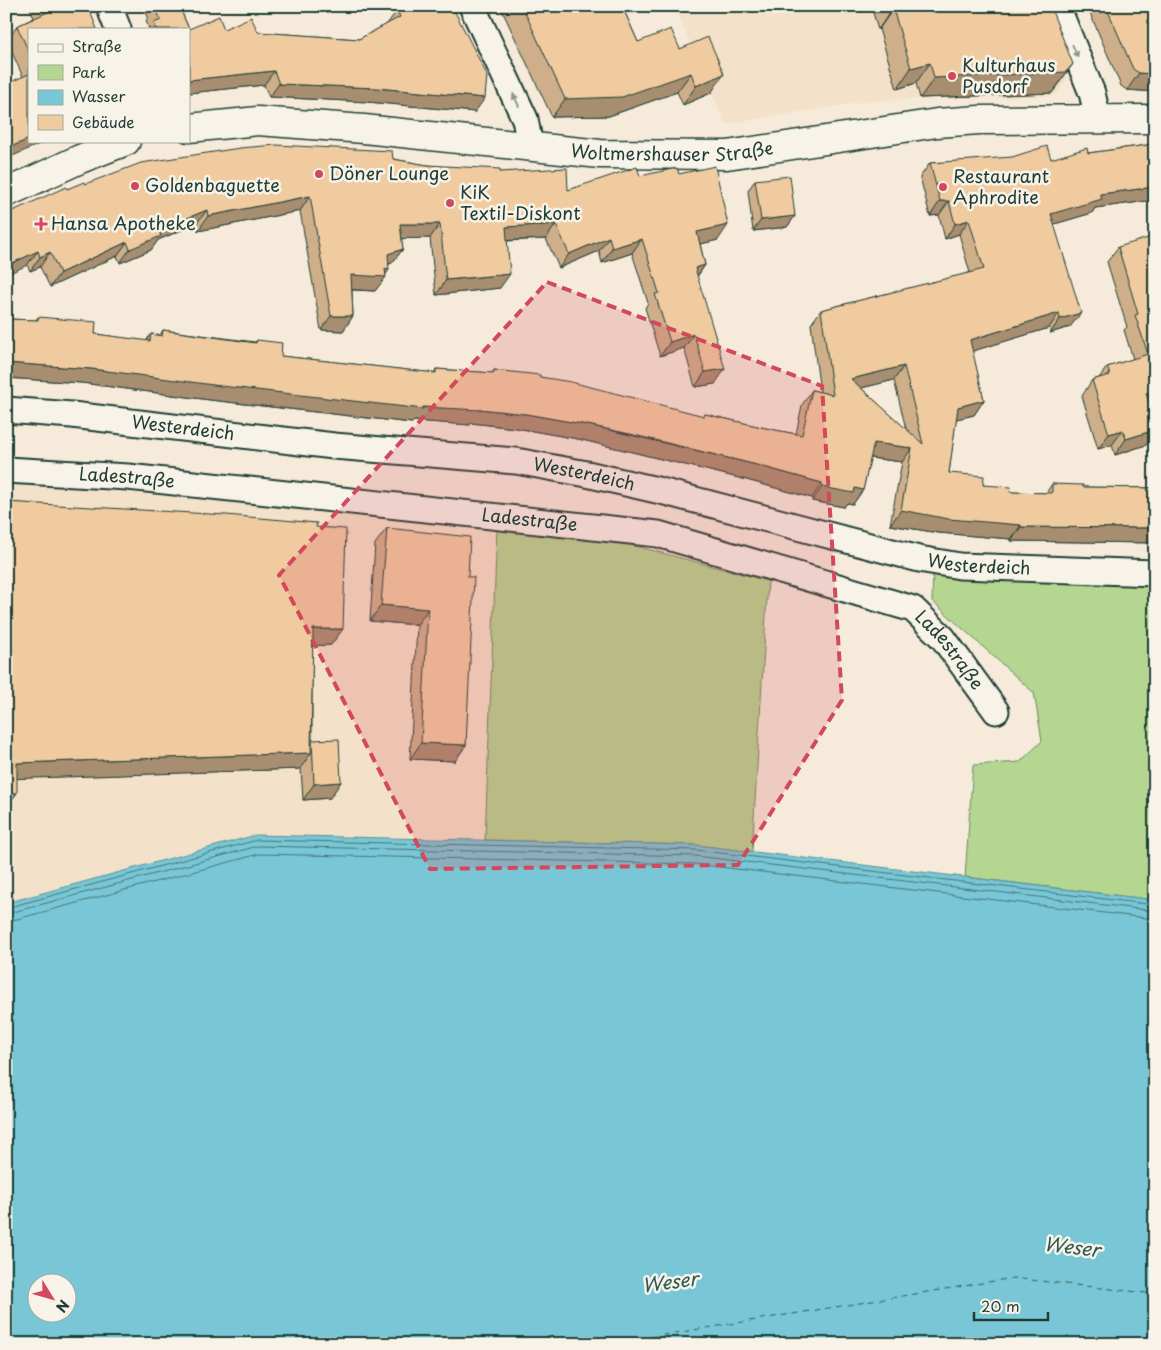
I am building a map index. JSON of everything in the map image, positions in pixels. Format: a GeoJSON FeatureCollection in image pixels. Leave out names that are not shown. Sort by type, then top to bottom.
{"type":"FeatureCollection","features":[{"type":"Feature","properties":{"kind":"street"},"geometry":{"type":"LineString","coordinates":[[109,6],[118,28]]}},
{"type":"Feature","properties":{"kind":"street"},"geometry":{"type":"LineString","coordinates":[[472,6],[526,120],[530,146]]}},
{"type":"Feature","properties":{"kind":"street"},"geometry":{"type":"LineString","coordinates":[[1057,6],[1092,93],[1098,119]]}},
{"type":"Feature","properties":{"kind":"street","name":"Woltmershauser Straße"},"geometry":{"type":"LineString","coordinates":[[190,128],[258,121],[364,129],[600,154],[727,154],[937,123],[979,120],[1155,119]]}},
{"type":"Feature","properties":{"kind":"street"},"geometry":{"type":"LineString","coordinates":[[6,193],[80,159],[123,142]]}},
{"type":"Feature","properties":{"kind":"street","name":"Westerdeich"},"geometry":{"type":"LineString","coordinates":[[6,410],[72,415],[334,446],[516,461],[587,474],[661,491],[919,559],[960,566],[1155,572]]}},
{"type":"Feature","properties":{"kind":"street","name":"Ladestraße"},"geometry":{"type":"LineString","coordinates":[[6,470],[128,478],[658,534],[913,609],[943,638],[996,711]]}},
{"type":"Feature","properties":{"kind":"highlighted area"},"geometry":{"type":"Polygon","coordinates":[[[547,282],[822,386],[842,700],[738,865],[430,869],[279,575],[547,282]]]}},
{"type":"Feature","properties":{"kind":"shaded area"},"geometry":{"type":"Polygon","coordinates":[[[674,6],[1037,6],[1067,77],[1057,94],[1052,96],[864,102],[725,124],[674,6]]]}},
{"type":"Feature","properties":{"kind":"shaded area"},"geometry":{"type":"Polygon","coordinates":[[[6,461],[498,506],[485,840],[256,835],[6,903],[6,461]]]}},
{"type":"Feature","properties":{"kind":"green space"},"geometry":{"type":"Polygon","coordinates":[[[497,527],[617,541],[768,581],[752,852],[696,845],[485,840],[497,527]]]}},
{"type":"Feature","properties":{"kind":"green space"},"geometry":{"type":"Polygon","coordinates":[[[933,572],[1155,582],[1155,900],[965,877],[973,765],[1020,762],[1042,741],[1034,693],[932,601],[933,572]]]}},
{"type":"Feature","properties":{"kind":"water","name":"Weser"},"geometry":{"type":"Polygon","coordinates":[[[256,835],[696,845],[1155,900],[1155,1344],[6,1344],[6,903],[256,835]]]}},
{"type":"Feature","properties":{"kind":"building"},"geometry":{"type":"Polygon","coordinates":[[[46,6],[88,6],[97,28],[28,28],[28,50],[17,26],[48,12],[46,6]]]}},
{"type":"Feature","properties":{"kind":"building"},"geometry":{"type":"Polygon","coordinates":[[[179,6],[189,28],[156,28],[154,23],[161,20],[155,7],[179,6]]]}},
{"type":"Feature","properties":{"kind":"building"},"geometry":{"type":"Polygon","coordinates":[[[405,6],[452,6],[487,75],[485,98],[377,88],[279,84],[274,71],[190,80],[190,29],[219,16],[224,29],[251,17],[258,32],[359,39],[400,17],[397,10],[405,6]]]}},
{"type":"Feature","properties":{"kind":"building"},"geometry":{"type":"Polygon","coordinates":[[[522,6],[622,6],[638,42],[671,29],[680,49],[708,37],[724,74],[696,86],[691,73],[622,97],[565,99],[522,6]]]}},
{"type":"Feature","properties":{"kind":"building"},"geometry":{"type":"Polygon","coordinates":[[[891,6],[1050,6],[1073,64],[1066,72],[934,78],[930,63],[911,68],[891,6]]]}},
{"type":"Feature","properties":{"kind":"building"},"geometry":{"type":"Polygon","coordinates":[[[1106,6],[1149,6],[1155,19],[1155,74],[1139,73],[1133,69],[1106,6]]]}},
{"type":"Feature","properties":{"kind":"building"},"geometry":{"type":"Polygon","coordinates":[[[28,74],[28,139],[6,149],[6,84],[28,74]]]}},
{"type":"Feature","properties":{"kind":"building"},"geometry":{"type":"Polygon","coordinates":[[[1155,144],[1155,187],[1100,194],[1102,199],[1051,214],[1081,313],[1060,319],[1059,313],[970,340],[984,400],[958,407],[949,473],[984,476],[983,485],[1011,487],[1010,492],[1052,493],[1052,484],[1083,485],[1083,487],[1155,488],[1155,528],[1021,527],[1021,525],[949,519],[901,510],[912,448],[874,443],[863,490],[855,488],[854,493],[822,487],[822,483],[630,434],[526,414],[480,409],[423,407],[423,409],[92,369],[6,363],[6,319],[38,320],[38,317],[96,322],[95,334],[150,341],[151,334],[162,336],[163,330],[256,343],[257,340],[282,343],[281,356],[436,373],[436,369],[494,373],[494,370],[540,375],[540,377],[571,382],[704,416],[705,414],[802,435],[812,390],[833,395],[821,310],[984,269],[969,220],[955,224],[949,201],[940,201],[930,163],[1012,157],[1047,146],[1051,159],[1087,148],[1088,153],[1155,144]],[[904,366],[851,379],[923,444],[904,366]]]}},
{"type":"Feature","properties":{"kind":"building"},"geometry":{"type":"Polygon","coordinates":[[[276,145],[392,151],[393,159],[427,165],[500,169],[500,172],[567,168],[568,190],[637,167],[640,176],[677,168],[679,174],[715,166],[728,225],[697,232],[705,265],[695,268],[725,369],[705,372],[694,334],[670,342],[655,294],[659,293],[642,239],[612,248],[609,237],[569,254],[556,224],[506,227],[510,274],[446,280],[440,224],[400,224],[403,249],[388,254],[389,270],[385,269],[386,277],[351,275],[353,316],[331,316],[310,196],[208,216],[207,210],[158,230],[161,236],[130,249],[127,242],[60,273],[50,252],[40,257],[38,251],[6,266],[6,214],[66,187],[67,189],[84,182],[85,184],[141,163],[240,148],[276,145]]]}},
{"type":"Feature","properties":{"kind":"building"},"geometry":{"type":"Polygon","coordinates":[[[790,176],[795,216],[761,220],[755,180],[790,176]]]}},
{"type":"Feature","properties":{"kind":"building"},"geometry":{"type":"Polygon","coordinates":[[[1148,238],[1155,261],[1155,391],[1146,393],[1155,422],[1155,430],[1126,439],[1123,430],[1109,434],[1092,380],[1110,375],[1107,367],[1148,354],[1135,315],[1138,314],[1118,247],[1148,238]]]}},
{"type":"Feature","properties":{"kind":"building"},"geometry":{"type":"Polygon","coordinates":[[[6,502],[226,515],[317,523],[316,527],[346,529],[343,629],[313,629],[311,753],[17,763],[17,793],[6,793],[6,502]]]}},
{"type":"Feature","properties":{"kind":"building"},"geometry":{"type":"Polygon","coordinates":[[[387,528],[470,537],[468,577],[474,577],[466,745],[421,743],[428,609],[381,605],[387,528]]]}},
{"type":"Feature","properties":{"kind":"building"},"geometry":{"type":"Polygon","coordinates":[[[339,739],[341,782],[314,784],[312,740],[339,739]]]}},
{"type":"Feature","properties":{"kind":"ferry route"},"geometry":{"type":"LineString","coordinates":[[608,1344],[1013,1278],[1155,1294]]}},
{"type":"Feature","properties":{"kind":"place","name":"Kulturhaus Pusdorf"},"geometry":{"type":"Point","coordinates":[952,76]}},
{"type":"Feature","properties":{"kind":"place","name":"Döner Lounge"},"geometry":{"type":"Point","coordinates":[319,174]}},
{"type":"Feature","properties":{"kind":"place","name":"Goldenbaguette"},"geometry":{"type":"Point","coordinates":[135,186]}},
{"type":"Feature","properties":{"kind":"place","name":"Restaurant Aphrodite"},"geometry":{"type":"Point","coordinates":[943,187]}},
{"type":"Feature","properties":{"kind":"place","name":"KiK Textil-Diskont"},"geometry":{"type":"Point","coordinates":[450,203]}},
{"type":"Feature","properties":{"kind":"place","name":"Hansa Apotheke"},"geometry":{"type":"Point","coordinates":[41,224]}}]}
